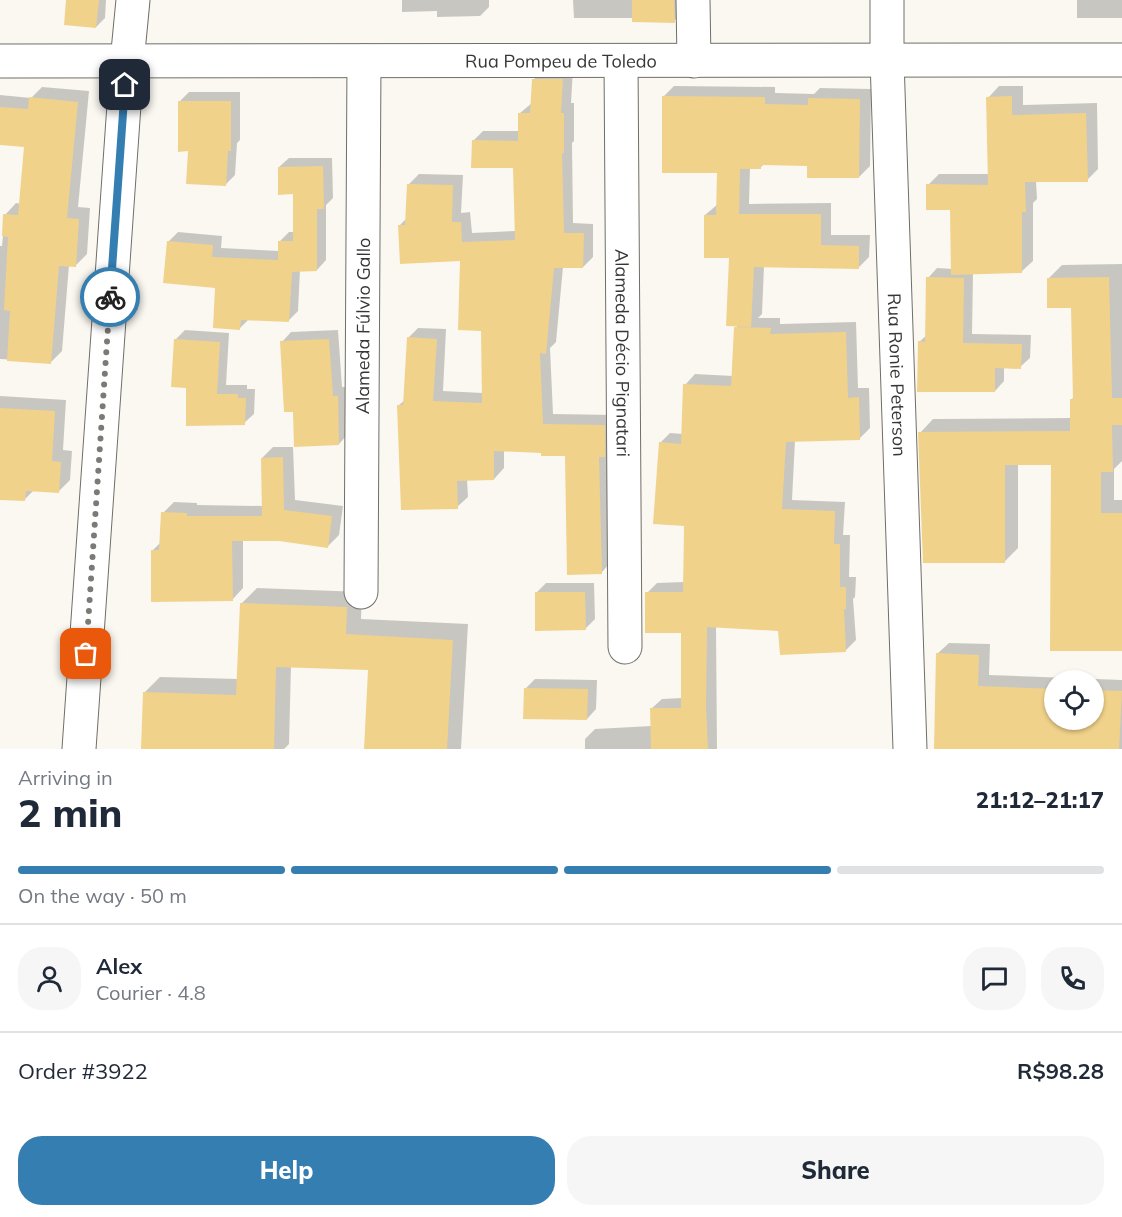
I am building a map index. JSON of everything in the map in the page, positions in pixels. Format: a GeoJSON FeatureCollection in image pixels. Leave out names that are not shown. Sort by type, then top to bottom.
{"type":"FeatureCollection","features":[{"type":"Feature","properties":{"kind":"street"},"geometry":{"type":"LineString","coordinates":[[79,749],[133,0]]}},
{"type":"Feature","properties":{"kind":"street"},"geometry":{"type":"LineString","coordinates":[[693,0],[694,61]]}},
{"type":"Feature","properties":{"kind":"street","name":"Rua Ronie Peterson"},"geometry":{"type":"LineString","coordinates":[[887,0],[887,60],[910,749]]}},
{"type":"Feature","properties":{"kind":"street","name":"Rua Pompeu de Toledo"},"geometry":{"type":"LineString","coordinates":[[0,61],[1122,60]]}},
{"type":"Feature","properties":{"kind":"street","name":"Alameda Fúlvio Gallo"},"geometry":{"type":"LineString","coordinates":[[361,592],[364,61]]}},
{"type":"Feature","properties":{"kind":"street","name":"Alameda Décio Pignatari"},"geometry":{"type":"LineString","coordinates":[[621,61],[625,647]]}},
{"type":"Feature","properties":{"kind":"building"},"geometry":{"type":"Polygon","coordinates":[[[66,0],[99,0],[96,28],[64,25],[66,0]]]}},
{"type":"Feature","properties":{"kind":"building"},"geometry":{"type":"Polygon","coordinates":[[[632,0],[674,0],[675,23],[632,22],[632,0]]]}},
{"type":"Feature","properties":{"kind":"building"},"geometry":{"type":"Polygon","coordinates":[[[532,79],[563,79],[561,113],[564,113],[564,153],[562,153],[564,233],[584,233],[583,268],[554,268],[546,354],[540,353],[543,424],[605,425],[605,457],[599,457],[602,574],[567,575],[565,456],[494,451],[494,480],[457,481],[458,509],[401,510],[397,405],[403,405],[407,337],[437,339],[433,401],[482,403],[481,331],[458,330],[460,261],[400,264],[398,225],[405,225],[407,184],[453,185],[452,222],[461,222],[462,242],[515,240],[513,168],[471,168],[472,140],[518,141],[518,113],[530,113],[532,79]]]}},
{"type":"Feature","properties":{"kind":"building"},"geometry":{"type":"Polygon","coordinates":[[[662,96],[765,97],[765,104],[808,105],[808,98],[860,99],[859,178],[807,178],[807,166],[761,165],[761,169],[740,169],[739,214],[821,214],[821,245],[859,246],[859,269],[754,267],[751,327],[726,326],[729,258],[704,258],[704,215],[716,215],[717,173],[662,173],[662,96]]]}},
{"type":"Feature","properties":{"kind":"building"},"geometry":{"type":"Polygon","coordinates":[[[1012,96],[1012,115],[1086,113],[1088,182],[1025,182],[1026,212],[1022,212],[1022,273],[951,275],[950,210],[926,210],[926,184],[988,185],[986,97],[1012,96]]]}},
{"type":"Feature","properties":{"kind":"building"},"geometry":{"type":"Polygon","coordinates":[[[29,97],[78,102],[67,218],[79,219],[76,267],[59,266],[51,364],[7,361],[10,311],[4,310],[8,237],[2,236],[3,214],[18,215],[24,147],[0,145],[0,107],[28,109],[29,97]]]}},
{"type":"Feature","properties":{"kind":"building"},"geometry":{"type":"Polygon","coordinates":[[[178,101],[231,101],[231,151],[228,151],[226,186],[186,184],[188,151],[178,152],[178,101]]]}},
{"type":"Feature","properties":{"kind":"building"},"geometry":{"type":"Polygon","coordinates":[[[323,166],[324,209],[317,209],[317,271],[292,272],[289,322],[241,320],[240,330],[213,328],[215,288],[163,283],[167,241],[213,245],[212,257],[278,260],[278,241],[293,241],[293,194],[278,195],[278,167],[323,166]]]}},
{"type":"Feature","properties":{"kind":"building"},"geometry":{"type":"Polygon","coordinates":[[[926,277],[964,278],[963,343],[1022,344],[1021,369],[995,368],[995,392],[917,392],[918,341],[925,342],[926,277]]]}},
{"type":"Feature","properties":{"kind":"building"},"geometry":{"type":"Polygon","coordinates":[[[1109,277],[1112,398],[1122,398],[1122,425],[1112,425],[1113,472],[1101,472],[1101,513],[1122,513],[1122,651],[1050,651],[1051,465],[1005,465],[1005,563],[923,563],[918,432],[1070,431],[1070,399],[1073,399],[1071,308],[1047,308],[1047,278],[1109,277]]]}},
{"type":"Feature","properties":{"kind":"building"},"geometry":{"type":"Polygon","coordinates":[[[734,327],[771,328],[770,334],[846,332],[848,398],[859,397],[860,440],[786,442],[782,509],[835,511],[834,544],[840,544],[840,587],[846,587],[846,609],[844,609],[846,652],[780,655],[778,631],[707,627],[708,749],[651,749],[650,708],[681,708],[681,633],[645,633],[645,592],[683,592],[684,526],[653,524],[659,442],[681,444],[683,384],[731,386],[734,327]]]}},
{"type":"Feature","properties":{"kind":"building"},"geometry":{"type":"Polygon","coordinates":[[[174,339],[220,342],[217,394],[238,394],[238,398],[246,398],[245,425],[186,426],[186,388],[171,387],[174,339]]]}},
{"type":"Feature","properties":{"kind":"building"},"geometry":{"type":"Polygon","coordinates":[[[329,339],[333,396],[338,396],[339,445],[294,447],[293,412],[284,412],[280,341],[329,339]]]}},
{"type":"Feature","properties":{"kind":"building"},"geometry":{"type":"Polygon","coordinates":[[[0,408],[55,411],[52,461],[61,462],[59,493],[26,491],[25,501],[0,500],[0,408]]]}},
{"type":"Feature","properties":{"kind":"building"},"geometry":{"type":"Polygon","coordinates":[[[283,457],[284,510],[332,516],[328,548],[279,541],[232,541],[233,601],[151,602],[151,550],[159,550],[161,512],[187,513],[187,516],[262,516],[261,458],[283,457]]]}},
{"type":"Feature","properties":{"kind":"building"},"geometry":{"type":"Polygon","coordinates":[[[535,592],[585,592],[586,630],[535,631],[535,592]]]}},
{"type":"Feature","properties":{"kind":"building"},"geometry":{"type":"Polygon","coordinates":[[[240,603],[347,607],[346,634],[453,640],[447,749],[364,749],[368,670],[276,667],[274,749],[141,749],[143,692],[236,695],[240,603]]]}},
{"type":"Feature","properties":{"kind":"building"},"geometry":{"type":"Polygon","coordinates":[[[936,653],[979,655],[978,686],[1044,689],[1044,730],[1104,730],[1104,690],[1122,691],[1119,749],[934,749],[936,653]]]}},
{"type":"Feature","properties":{"kind":"building"},"geometry":{"type":"Polygon","coordinates":[[[524,688],[588,689],[587,720],[523,719],[524,688]]]}},
{"type":"Feature","properties":{"kind":"way so far"},"geometry":{"type":"LineString","coordinates":[[86,654],[110,297]]}},
{"type":"Feature","properties":{"kind":"route"},"geometry":{"type":"LineString","coordinates":[[110,297],[125,85]]}}]}
